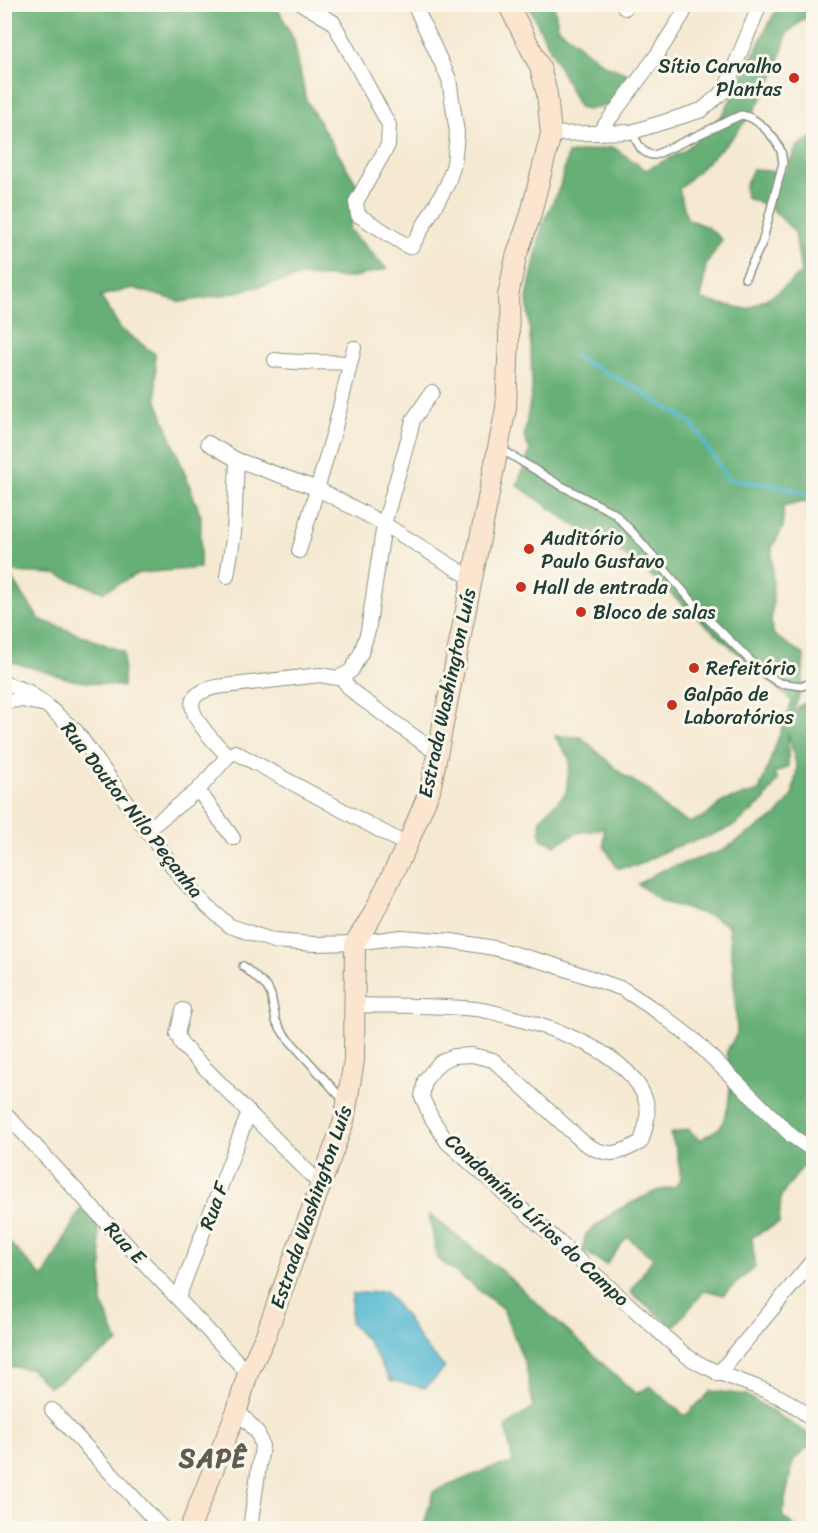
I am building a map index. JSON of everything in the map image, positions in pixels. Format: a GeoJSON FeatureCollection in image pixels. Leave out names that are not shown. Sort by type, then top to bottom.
{"type":"FeatureCollection","features":[{"type":"Feature","properties":{"kind":"street"},"geometry":{"type":"LineString","coordinates":[[302,4],[333,22],[390,125],[388,145],[356,202],[358,215],[409,247],[412,246],[447,185],[454,164],[457,133],[449,79],[414,4]]}},
{"type":"Feature","properties":{"kind":"street","name":"Estrada Washington Luís"},"geometry":{"type":"LineString","coordinates":[[190,1528],[237,1410],[248,1373],[265,1337],[348,1104],[354,1060],[355,943],[372,916],[408,845],[430,790],[506,408],[508,296],[516,257],[530,217],[551,134],[547,94],[540,67],[508,4]]}},
{"type":"Feature","properties":{"kind":"street"},"geometry":{"type":"LineString","coordinates":[[599,133],[657,55],[687,4]]}},
{"type":"Feature","properties":{"kind":"street"},"geometry":{"type":"LineString","coordinates":[[551,134],[632,132],[702,110],[712,104],[724,90],[760,4]]}},
{"type":"Feature","properties":{"kind":"street"},"geometry":{"type":"LineString","coordinates":[[299,551],[318,489],[354,348]]}},
{"type":"Feature","properties":{"kind":"street"},"geometry":{"type":"LineString","coordinates":[[274,360],[308,364],[350,363]]}},
{"type":"Feature","properties":{"kind":"street"},"geometry":{"type":"LineString","coordinates":[[228,756],[208,736],[194,713],[191,704],[194,698],[203,691],[216,687],[320,675],[341,677],[351,671],[361,653],[368,632],[384,525],[413,420],[432,392]]}},
{"type":"Feature","properties":{"kind":"street"},"geometry":{"type":"LineString","coordinates":[[208,443],[237,460],[318,489],[384,525],[471,578]]}},
{"type":"Feature","properties":{"kind":"street"},"geometry":{"type":"LineString","coordinates":[[227,576],[232,551],[237,460]]}},
{"type":"Feature","properties":{"kind":"street"},"geometry":{"type":"LineString","coordinates":[[341,677],[358,696],[437,753]]}},
{"type":"Feature","properties":{"kind":"street","name":"Rua Doutor Nilo Peçanha"},"geometry":{"type":"LineString","coordinates":[[4,683],[27,692],[76,731],[180,877],[208,907],[231,926],[274,941],[315,944],[355,943],[401,937],[452,941],[494,948],[551,964],[622,989],[658,1012],[693,1039],[792,1136],[813,1151]]}},
{"type":"Feature","properties":{"kind":"street","name":"Rua Doutor Nilo Peçanha"},"geometry":{"type":"LineString","coordinates":[[4,701],[22,700],[46,705]]}},
{"type":"Feature","properties":{"kind":"street"},"geometry":{"type":"LineString","coordinates":[[147,830],[198,790],[228,756],[235,752],[408,845]]}},
{"type":"Feature","properties":{"kind":"street"},"geometry":{"type":"LineString","coordinates":[[198,790],[233,838]]}},
{"type":"Feature","properties":{"kind":"street","name":"Condomínio Lírios do Campo"},"geometry":{"type":"LineString","coordinates":[[356,1005],[477,1009],[552,1028],[590,1045],[620,1065],[637,1084],[646,1102],[647,1120],[641,1142],[621,1153],[599,1153],[584,1143],[493,1060],[472,1055],[454,1056],[440,1062],[425,1080],[422,1097],[431,1117],[447,1142],[684,1354],[700,1366],[746,1382],[783,1400],[813,1422]]}},
{"type":"Feature","properties":{"kind":"street"},"geometry":{"type":"LineString","coordinates":[[183,1010],[177,1034],[182,1045],[321,1185]]}},
{"type":"Feature","properties":{"kind":"street","name":"Rua E"},"geometry":{"type":"LineString","coordinates":[[4,1112],[248,1373]]}},
{"type":"Feature","properties":{"kind":"street","name":"Rua F"},"geometry":{"type":"LineString","coordinates":[[178,1298],[249,1112]]}},
{"type":"Feature","properties":{"kind":"street"},"geometry":{"type":"LineString","coordinates":[[718,1374],[813,1259]]}},
{"type":"Feature","properties":{"kind":"street"},"geometry":{"type":"LineString","coordinates":[[52,1410],[162,1528]]}},
{"type":"Feature","properties":{"kind":"street"},"geometry":{"type":"LineString","coordinates":[[237,1410],[258,1433],[262,1446],[250,1528]]}},
{"type":"Feature","properties":{"kind":"lane"},"geometry":{"type":"LineString","coordinates":[[632,132],[644,152],[655,155],[741,115],[749,116],[770,134],[781,150],[783,163],[762,243],[745,278]]}},
{"type":"Feature","properties":{"kind":"lane"},"geometry":{"type":"LineString","coordinates":[[499,448],[558,484],[614,513],[703,614],[761,671],[779,683],[802,686],[813,682]]}},
{"type":"Feature","properties":{"kind":"lane"},"geometry":{"type":"LineString","coordinates":[[243,966],[267,987],[271,995],[276,1021],[284,1034],[327,1084],[348,1104]]}},
{"type":"Feature","properties":{"kind":"green space"},"geometry":{"type":"Polygon","coordinates":[[[4,5],[276,5],[294,40],[306,100],[360,190],[349,229],[387,269],[349,278],[303,276],[223,295],[181,302],[133,288],[100,296],[121,329],[155,354],[157,401],[201,516],[200,568],[139,573],[103,592],[55,574],[8,572],[39,619],[124,652],[123,687],[73,680],[5,660],[4,5]]]}},
{"type":"Feature","properties":{"kind":"green space"},"geometry":{"type":"Polygon","coordinates":[[[528,5],[554,5],[558,27],[605,65],[638,78],[624,101],[587,110],[579,107],[528,5]]]}},
{"type":"Feature","properties":{"kind":"green space"},"geometry":{"type":"Polygon","coordinates":[[[787,5],[813,5],[814,11],[787,33],[776,73],[754,111],[730,140],[679,189],[687,219],[707,227],[722,240],[706,265],[701,300],[747,309],[777,293],[801,273],[795,232],[769,206],[746,198],[745,186],[753,169],[785,173],[797,146],[813,137],[813,507],[804,501],[783,506],[783,527],[772,548],[771,624],[774,635],[804,655],[802,686],[789,725],[799,706],[813,700],[813,1160],[809,1158],[781,1196],[779,1223],[752,1237],[755,1267],[723,1295],[705,1290],[674,1327],[630,1292],[653,1258],[627,1237],[606,1265],[582,1250],[586,1234],[617,1210],[656,1191],[675,1187],[681,1179],[677,1151],[670,1134],[688,1129],[700,1140],[721,1127],[728,1107],[730,1088],[727,1051],[737,1033],[733,965],[728,925],[711,916],[663,902],[638,884],[660,871],[722,851],[776,816],[792,797],[797,768],[788,733],[788,767],[773,774],[778,779],[763,802],[735,825],[669,849],[636,866],[617,868],[604,846],[604,829],[577,833],[555,845],[541,839],[540,819],[566,793],[570,760],[555,736],[581,737],[623,775],[649,790],[666,810],[690,823],[707,815],[724,801],[759,791],[792,701],[645,571],[597,535],[580,529],[517,485],[530,451],[524,437],[532,390],[527,298],[542,226],[560,186],[568,154],[613,147],[646,170],[684,151],[723,114],[777,8],[787,5]]]}},
{"type":"Feature","properties":{"kind":"green space"},"geometry":{"type":"Polygon","coordinates":[[[81,1208],[97,1221],[102,1263],[102,1303],[118,1343],[49,1387],[31,1369],[5,1366],[4,1237],[43,1278],[81,1208]]]}},
{"type":"Feature","properties":{"kind":"green space"},"geometry":{"type":"Polygon","coordinates":[[[429,1214],[503,1272],[636,1394],[650,1386],[685,1416],[711,1391],[746,1395],[813,1437],[813,1443],[793,1461],[782,1516],[797,1528],[423,1528],[433,1492],[490,1468],[513,1463],[506,1427],[533,1407],[526,1366],[503,1309],[437,1258],[429,1214]]]}},
{"type":"Feature","properties":{"kind":"water"},"geometry":{"type":"Polygon","coordinates":[[[385,1291],[405,1316],[421,1342],[445,1368],[425,1388],[390,1380],[367,1340],[350,1323],[352,1294],[385,1291]]]}},
{"type":"Feature","properties":{"kind":"waterway"},"geometry":{"type":"LineString","coordinates":[[574,357],[631,385],[691,423],[728,479],[783,487],[814,497]]}},
{"type":"Feature","properties":{"kind":"place","name":"Sítio Carvalho Plantas"},"geometry":{"type":"Point","coordinates":[794,78]}},
{"type":"Feature","properties":{"kind":"place","name":"Auditório Paulo Gustavo"},"geometry":{"type":"Point","coordinates":[529,549]}},
{"type":"Feature","properties":{"kind":"place","name":"Hall de entrada"},"geometry":{"type":"Point","coordinates":[521,587]}},
{"type":"Feature","properties":{"kind":"place","name":"Bloco de salas"},"geometry":{"type":"Point","coordinates":[581,612]}},
{"type":"Feature","properties":{"kind":"place","name":"Refeitório"},"geometry":{"type":"Point","coordinates":[694,668]}},
{"type":"Feature","properties":{"kind":"place","name":"Galpão de Laboratórios"},"geometry":{"type":"Point","coordinates":[672,705]}},
{"type":"Feature","properties":{"kind":"district","name":"SAPÊ"},"geometry":{"type":"Point","coordinates":[213,1458]}}]}
